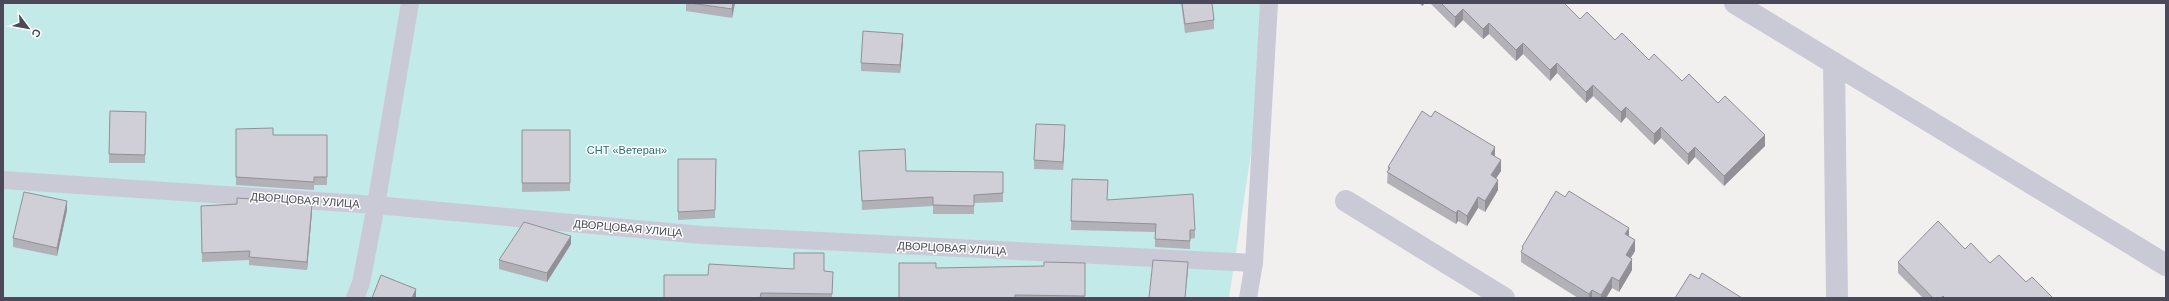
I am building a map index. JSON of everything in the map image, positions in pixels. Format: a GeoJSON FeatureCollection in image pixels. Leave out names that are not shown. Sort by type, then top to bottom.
{"type":"FeatureCollection","features":[{"type":"Feature","properties":{"kind":"street"},"geometry":{"type":"LineString","coordinates":[[1735,3],[2166,266]]}},
{"type":"Feature","properties":{"kind":"street"},"geometry":{"type":"LineString","coordinates":[[1834,63],[1837,298]]}},
{"type":"Feature","properties":{"kind":"street"},"geometry":{"type":"LineString","coordinates":[[1346,201],[1504,298]]}},
{"type":"Feature","properties":{"kind":"lane"},"geometry":{"type":"LineString","coordinates":[[355,298],[361,283],[376,205],[410,3]]}},
{"type":"Feature","properties":{"kind":"lane"},"geometry":{"type":"LineString","coordinates":[[1248,298],[1254,263],[1269,3]]}},
{"type":"Feature","properties":{"kind":"lane","name":"ДВОРЦОВАЯ УЛИЦА"},"geometry":{"type":"LineString","coordinates":[[3,180],[376,205],[702,235],[1254,263]]}},
{"type":"Feature","properties":{"kind":"green space","name":"СНТ «Ветеран»"},"geometry":{"type":"Polygon","coordinates":[[[3,3],[1274,3],[1229,298],[3,298],[3,3]]]}},
{"type":"Feature","properties":{"kind":"building"},"geometry":{"type":"Polygon","coordinates":[[[690,3],[733,3],[732,9],[690,3]]]}},
{"type":"Feature","properties":{"kind":"building"},"geometry":{"type":"Polygon","coordinates":[[[1182,3],[1212,3],[1214,20],[1185,24],[1182,3]]]}},
{"type":"Feature","properties":{"kind":"building"},"geometry":{"type":"Polygon","coordinates":[[[1441,3],[1564,3],[1580,19],[1587,12],[1615,40],[1622,33],[1649,60],[1654,54],[1682,81],[1689,74],[1718,103],[1725,96],[1765,135],[1724,176],[1695,147],[1688,154],[1661,127],[1654,134],[1626,107],[1621,112],[1593,85],[1586,92],[1557,63],[1550,70],[1523,43],[1516,50],[1489,23],[1483,29],[1463,9],[1455,17],[1441,3]]]}},
{"type":"Feature","properties":{"kind":"building"},"geometry":{"type":"Polygon","coordinates":[[[863,31],[903,34],[900,65],[861,63],[863,31]]]}},
{"type":"Feature","properties":{"kind":"building"},"geometry":{"type":"Polygon","coordinates":[[[110,111],[146,112],[145,155],[109,154],[110,111]]]}},
{"type":"Feature","properties":{"kind":"building"},"geometry":{"type":"Polygon","coordinates":[[[1422,111],[1431,117],[1435,111],[1495,147],[1491,154],[1501,160],[1491,175],[1498,180],[1485,201],[1478,197],[1467,216],[1458,210],[1456,213],[1387,172],[1390,168],[1388,167],[1422,111]]]}},
{"type":"Feature","properties":{"kind":"building"},"geometry":{"type":"Polygon","coordinates":[[[1036,124],[1065,125],[1063,162],[1034,160],[1036,124]]]}},
{"type":"Feature","properties":{"kind":"building"},"geometry":{"type":"Polygon","coordinates":[[[273,128],[273,135],[327,135],[327,177],[314,177],[314,182],[236,177],[236,129],[273,128]]]}},
{"type":"Feature","properties":{"kind":"building"},"geometry":{"type":"Polygon","coordinates":[[[522,130],[570,130],[570,183],[522,183],[522,130]]]}},
{"type":"Feature","properties":{"kind":"building"},"geometry":{"type":"Polygon","coordinates":[[[905,149],[906,171],[1003,172],[1003,193],[974,195],[974,206],[933,205],[933,197],[862,201],[859,151],[905,149]]]}},
{"type":"Feature","properties":{"kind":"building"},"geometry":{"type":"Polygon","coordinates":[[[678,159],[716,159],[715,210],[678,212],[678,159]]]}},
{"type":"Feature","properties":{"kind":"building"},"geometry":{"type":"Polygon","coordinates":[[[1072,179],[1108,180],[1107,200],[1193,194],[1195,230],[1190,230],[1190,241],[1155,239],[1156,224],[1071,221],[1072,179]]]}},
{"type":"Feature","properties":{"kind":"building"},"geometry":{"type":"Polygon","coordinates":[[[1556,191],[1565,197],[1569,191],[1629,228],[1625,234],[1635,240],[1626,255],[1632,259],[1619,281],[1612,277],[1601,295],[1592,290],[1589,294],[1521,252],[1522,247],[1556,191]]]}},
{"type":"Feature","properties":{"kind":"building"},"geometry":{"type":"Polygon","coordinates":[[[24,192],[67,201],[57,248],[13,238],[24,192]]]}},
{"type":"Feature","properties":{"kind":"building"},"geometry":{"type":"Polygon","coordinates":[[[237,198],[312,203],[307,262],[249,257],[250,251],[202,253],[201,206],[237,204],[237,198]]]}},
{"type":"Feature","properties":{"kind":"building"},"geometry":{"type":"Polygon","coordinates":[[[1938,221],[1965,249],[1971,243],[1990,263],[1999,255],[2026,282],[2032,277],[2053,298],[1945,298],[1943,296],[1941,298],[1933,298],[1898,262],[1938,221]]]}},
{"type":"Feature","properties":{"kind":"building"},"geometry":{"type":"Polygon","coordinates":[[[524,222],[571,236],[547,273],[499,260],[524,222]]]}},
{"type":"Feature","properties":{"kind":"building"},"geometry":{"type":"Polygon","coordinates":[[[794,253],[824,253],[824,271],[833,272],[832,294],[761,293],[760,298],[664,298],[664,275],[708,275],[709,264],[794,269],[794,253]]]}},
{"type":"Feature","properties":{"kind":"building"},"geometry":{"type":"Polygon","coordinates":[[[1153,260],[1188,262],[1185,298],[1149,298],[1153,260]]]}},
{"type":"Feature","properties":{"kind":"building"},"geometry":{"type":"Polygon","coordinates":[[[1044,262],[1085,263],[1085,296],[1015,295],[1015,298],[899,298],[899,263],[936,263],[936,268],[1044,266],[1044,262]]]}},
{"type":"Feature","properties":{"kind":"building"},"geometry":{"type":"Polygon","coordinates":[[[1702,273],[1742,298],[1675,298],[1690,274],[1699,279],[1702,273]]]}},
{"type":"Feature","properties":{"kind":"building"},"geometry":{"type":"Polygon","coordinates":[[[381,275],[416,289],[412,298],[372,298],[381,275]]]}}]}
